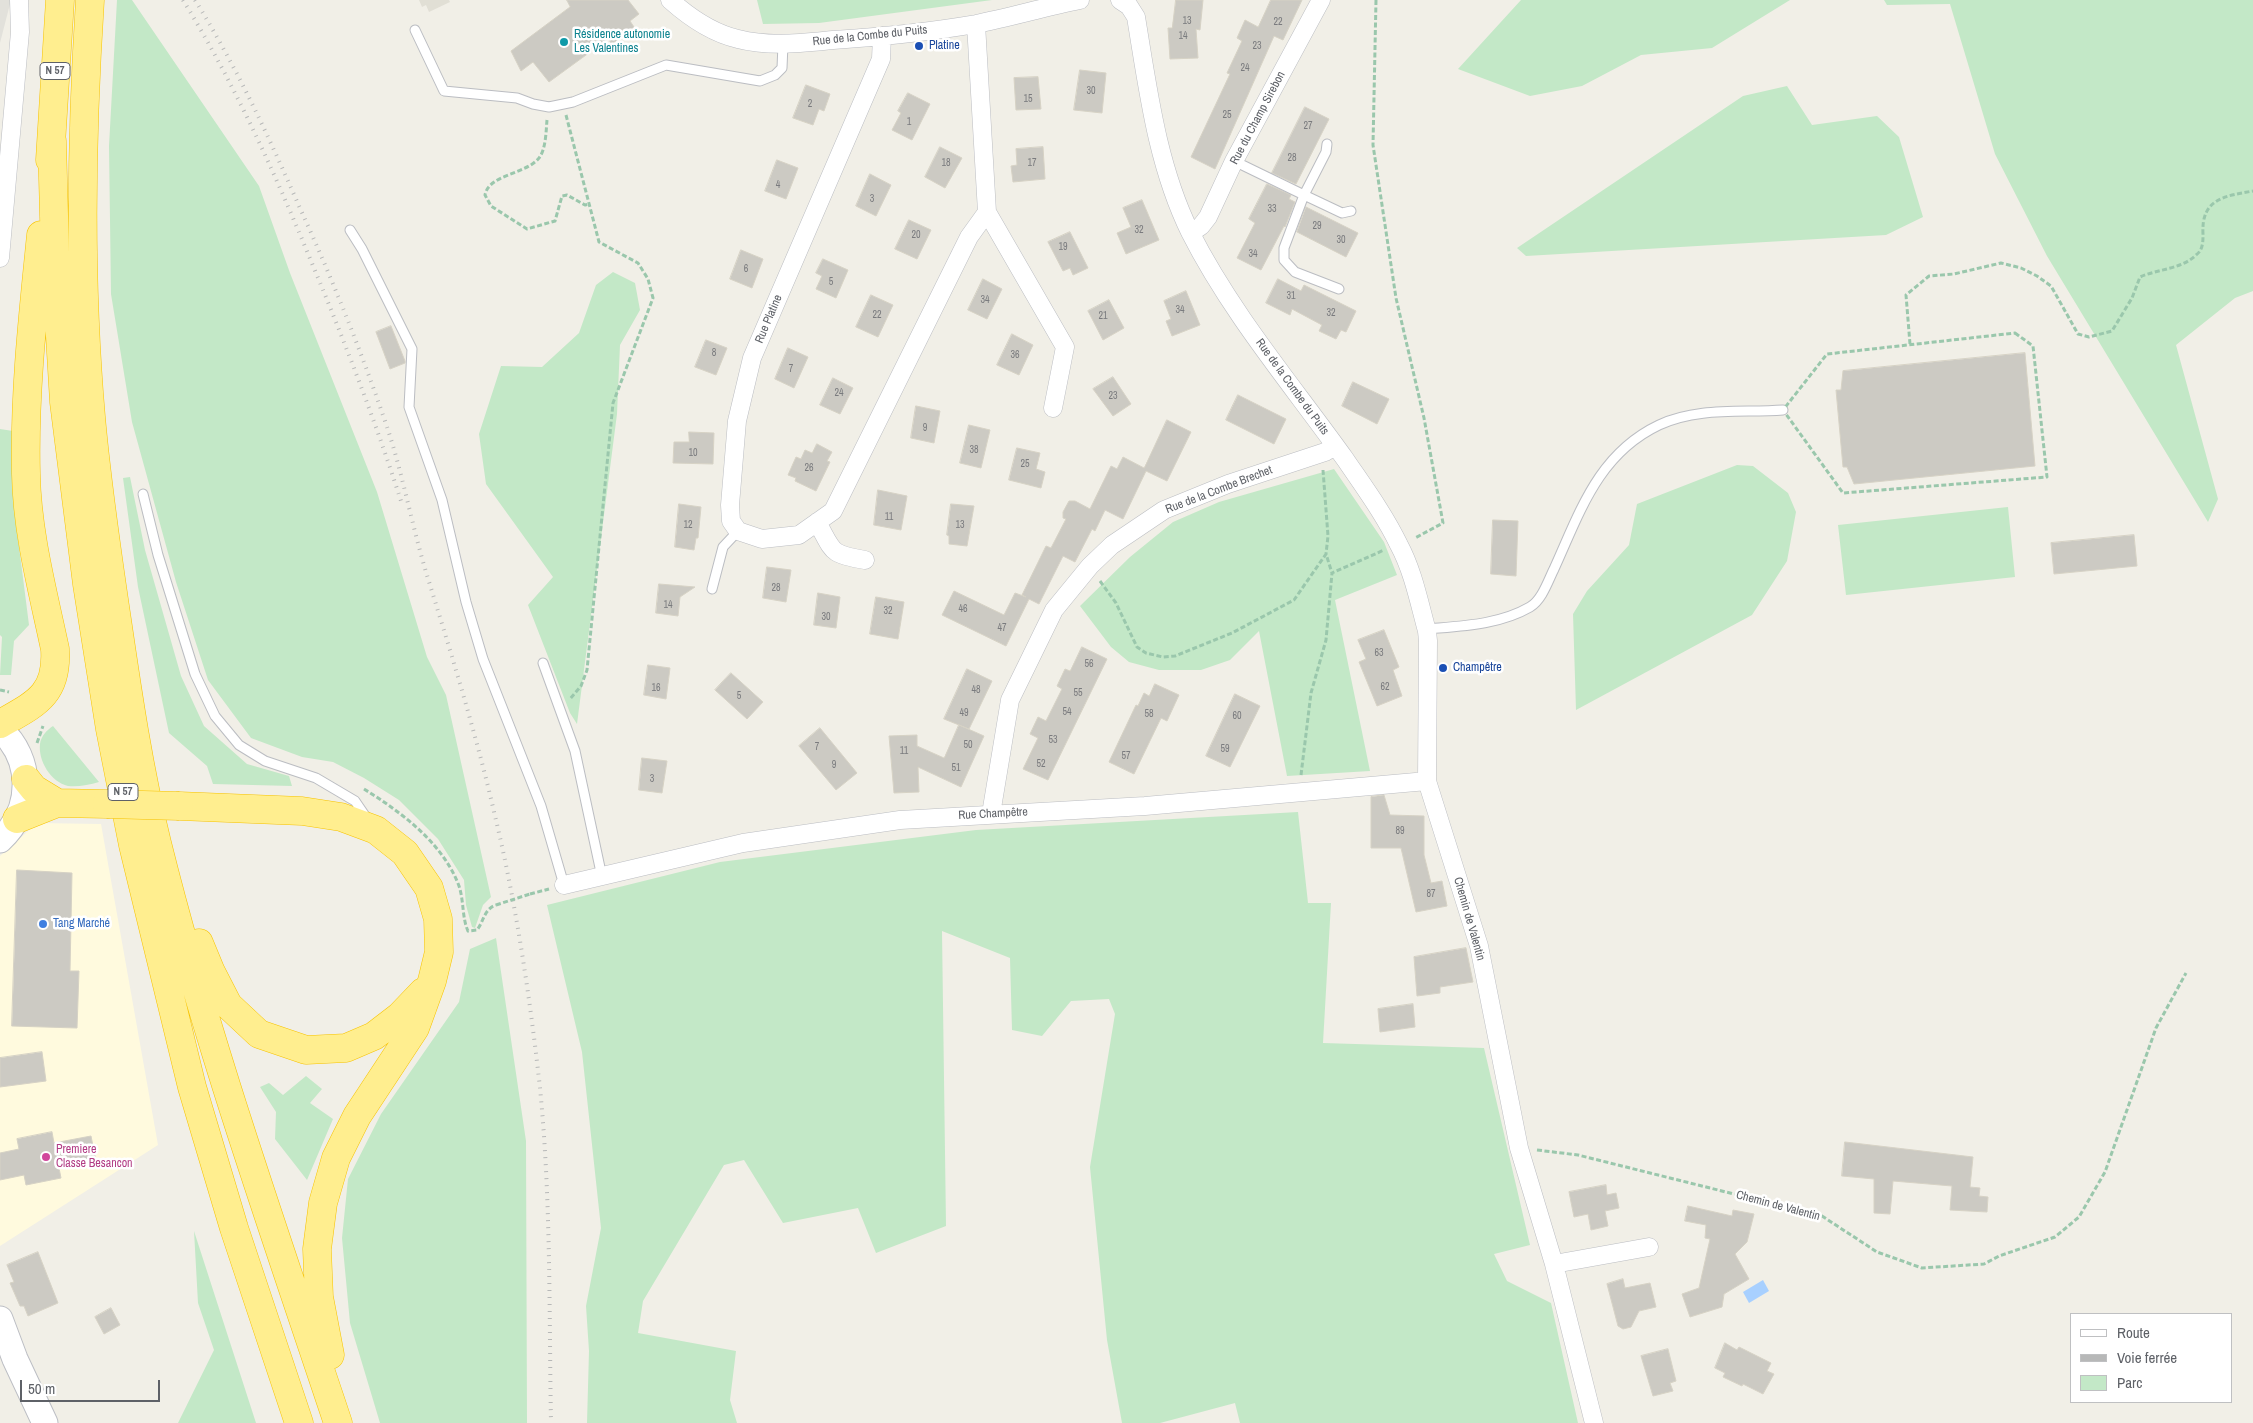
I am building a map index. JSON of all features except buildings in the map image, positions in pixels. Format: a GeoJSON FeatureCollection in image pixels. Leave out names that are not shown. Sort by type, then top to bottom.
{"type":"FeatureCollection","features":[{"type":"Feature","properties":{"kind":"highway","name":"N 57"},"geometry":{"type":"LineString","coordinates":[[60,0],[52,141],[55,253],[64,402],[85,565],[110,729],[133,845],[192,1087],[234,1228],[299,1423]]}},
{"type":"Feature","properties":{"kind":"highway","name":"N 57"},"geometry":{"type":"LineString","coordinates":[[90,0],[85,106],[84,252],[91,415],[101,504],[133,724],[156,839],[181,934],[222,1074],[338,1423]]}},
{"type":"Feature","properties":{"kind":"highway"},"geometry":{"type":"LineString","coordinates":[[0,724],[30,707],[46,691],[53,679],[56,668],[30,515],[26,474],[33,308],[52,141]]}},
{"type":"Feature","properties":{"kind":"highway"},"geometry":{"type":"LineString","coordinates":[[26,779],[34,789],[57,803]]}},
{"type":"Feature","properties":{"kind":"highway"},"geometry":{"type":"LineString","coordinates":[[17,819],[57,803],[302,811],[341,817],[376,830],[405,853],[429,888],[438,919],[439,936],[439,952],[432,981],[415,1028],[357,1116],[336,1158],[323,1203],[317,1249],[320,1297],[342,1423]]}},
{"type":"Feature","properties":{"kind":"highway"},"geometry":{"type":"LineString","coordinates":[[156,839],[215,980],[228,1005],[259,1034],[306,1050],[346,1048],[374,1036],[400,1016],[432,981]]}},
{"type":"Feature","properties":{"kind":"main road"},"geometry":{"type":"LineString","coordinates":[[0,729],[17,750],[26,779],[24,800],[17,819],[0,840]]}},
{"type":"Feature","properties":{"kind":"main road"},"geometry":{"type":"LineString","coordinates":[[0,1320],[15,1359],[45,1423]]}},
{"type":"Feature","properties":{"kind":"street"},"geometry":{"type":"LineString","coordinates":[[0,258],[20,32],[19,0]]}},
{"type":"Feature","properties":{"kind":"street","name":"Rue de la Combe du Puits"},"geometry":{"type":"LineString","coordinates":[[670,0],[689,17],[736,39],[783,44],[882,36],[976,24],[1080,0]]}},
{"type":"Feature","properties":{"kind":"street","name":"Rue de la Combe du Puits"},"geometry":{"type":"LineString","coordinates":[[1122,0],[1129,6],[1136,17],[1152,110],[1167,174],[1190,233],[1215,275],[1330,449],[1377,505],[1406,559],[1427,629],[1427,781]]}},
{"type":"Feature","properties":{"kind":"street","name":"Rue du Champ Sirebon"},"geometry":{"type":"LineString","coordinates":[[1190,233],[1201,226],[1208,217],[1234,161],[1321,0]]}},
{"type":"Feature","properties":{"kind":"street"},"geometry":{"type":"LineString","coordinates":[[976,24],[987,212],[1065,347],[1053,408]]}},
{"type":"Feature","properties":{"kind":"street","name":"Rue Platine"},"geometry":{"type":"LineString","coordinates":[[738,531],[731,521],[731,486],[737,421],[752,358],[881,60],[882,36]]}},
{"type":"Feature","properties":{"kind":"street"},"geometry":{"type":"LineString","coordinates":[[738,531],[762,539],[799,535],[833,511],[969,237],[987,212]]}},
{"type":"Feature","properties":{"kind":"street","name":"Rue de la Combe Brechet"},"geometry":{"type":"LineString","coordinates":[[991,814],[1010,700],[1054,610],[1090,566],[1112,545],[1164,510],[1228,484],[1330,449]]}},
{"type":"Feature","properties":{"kind":"street"},"geometry":{"type":"LineString","coordinates":[[817,522],[835,553],[843,557],[865,560]]}},
{"type":"Feature","properties":{"kind":"street","name":"Rue Champêtre"},"geometry":{"type":"LineString","coordinates":[[564,885],[743,843],[900,820],[1145,806],[1427,781]]}},
{"type":"Feature","properties":{"kind":"street","name":"Chemin de Valentin"},"geometry":{"type":"LineString","coordinates":[[1427,781],[1479,946],[1519,1148],[1554,1264],[1594,1423]]}},
{"type":"Feature","properties":{"kind":"street"},"geometry":{"type":"LineString","coordinates":[[1554,1264],[1649,1247]]}},
{"type":"Feature","properties":{"kind":"lane"},"geometry":{"type":"LineString","coordinates":[[415,30],[444,91],[517,98],[549,107],[573,102],[666,65],[760,81],[775,75],[782,68],[783,44]]}},
{"type":"Feature","properties":{"kind":"lane"},"geometry":{"type":"LineString","coordinates":[[1328,144],[1326,152],[1304,194],[1284,248],[1284,260],[1295,272],[1339,289]]}},
{"type":"Feature","properties":{"kind":"lane"},"geometry":{"type":"LineString","coordinates":[[1234,161],[1342,213],[1352,211]]}},
{"type":"Feature","properties":{"kind":"lane"},"geometry":{"type":"LineString","coordinates":[[350,230],[362,249],[412,349],[409,407],[442,500],[466,602],[483,659],[541,806],[564,885]]}},
{"type":"Feature","properties":{"kind":"lane"},"geometry":{"type":"LineString","coordinates":[[1427,629],[1478,625],[1511,615],[1532,606],[1545,589],[1593,485],[1607,465],[1626,446],[1659,426],[1698,413],[1783,410]]}},
{"type":"Feature","properties":{"kind":"lane"},"geometry":{"type":"LineString","coordinates":[[143,494],[158,555],[195,674],[215,716],[239,745],[265,761],[316,778],[355,801],[376,830]]}},
{"type":"Feature","properties":{"kind":"lane"},"geometry":{"type":"LineString","coordinates":[[712,589],[723,547],[738,531]]}},
{"type":"Feature","properties":{"kind":"lane"},"geometry":{"type":"LineString","coordinates":[[543,663],[575,751],[602,877]]}},
{"type":"Feature","properties":{"kind":"path"},"geometry":{"type":"LineString","coordinates":[[1332,573],[1444,523],[1424,418],[1396,298],[1373,145],[1376,0]]}},
{"type":"Feature","properties":{"kind":"path"},"geometry":{"type":"LineString","coordinates":[[558,705],[573,698],[581,686],[587,670],[614,402],[653,298],[648,279],[638,263],[599,242],[563,104]]}},
{"type":"Feature","properties":{"kind":"path"},"geometry":{"type":"LineString","coordinates":[[549,107],[543,150],[538,159],[523,169],[496,180],[490,185],[485,195],[491,206],[506,218],[527,229],[555,221],[562,196],[567,195],[585,205],[589,204]]}},
{"type":"Feature","properties":{"kind":"path"},"geometry":{"type":"LineString","coordinates":[[1910,344],[1906,295],[1928,276],[1954,274],[2001,264],[2021,268],[2051,286],[2078,334],[2090,337],[2112,330],[2132,298],[2140,277],[2156,270],[2184,264],[2198,254],[2203,244],[2202,220],[2210,205],[2220,198],[2253,191]]}},
{"type":"Feature","properties":{"kind":"path"},"geometry":{"type":"LineString","coordinates":[[2015,333],[2033,346],[2047,477],[1843,493],[1783,410],[1826,354],[1910,344],[2015,333]]}},
{"type":"Feature","properties":{"kind":"path"},"geometry":{"type":"LineString","coordinates":[[1299,792],[1311,693],[1326,640],[1332,573],[1326,554],[1328,536],[1322,474],[1330,449]]}},
{"type":"Feature","properties":{"kind":"path"},"geometry":{"type":"LineString","coordinates":[[1090,566],[1116,603],[1137,647],[1146,654],[1163,657],[1175,656],[1232,632],[1294,600],[1326,554]]}},
{"type":"Feature","properties":{"kind":"path"},"geometry":{"type":"LineString","coordinates":[[496,905],[530,894]]}},
{"type":"Feature","properties":{"kind":"path","name":"Chemin de Valentin"},"geometry":{"type":"LineString","coordinates":[[1519,1148],[1578,1155],[1822,1216],[1877,1252],[1922,1268],[1984,1264],[1999,1256],[2055,1237],[2080,1217],[2105,1172],[2156,1028],[2186,973]]}},
{"type":"Feature","properties":{"kind":"shaded area"},"geometry":{"type":"Polygon","coordinates":[[[0,0],[11,0],[0,43],[0,0]]]}},
{"type":"Feature","properties":{"kind":"shaded area"},"geometry":{"type":"Polygon","coordinates":[[[419,0],[449,0],[450,2],[429,12],[426,5],[422,7],[419,0]]]}},
{"type":"Feature","properties":{"kind":"shaded area"},"geometry":{"type":"Polygon","coordinates":[[[37,823],[101,824],[158,1145],[0,1246],[0,856],[37,823]]]}},
{"type":"Feature","properties":{"kind":"green space"},"geometry":{"type":"Polygon","coordinates":[[[117,0],[132,0],[259,186],[290,273],[377,492],[427,657],[446,695],[491,897],[483,905],[475,928],[472,927],[466,905],[464,880],[438,839],[399,800],[364,778],[333,762],[302,757],[251,738],[208,680],[176,582],[132,422],[111,294],[109,146],[117,0]]]}},
{"type":"Feature","properties":{"kind":"green space"},"geometry":{"type":"Polygon","coordinates":[[[757,0],[992,0],[819,23],[763,24],[757,0]]]}},
{"type":"Feature","properties":{"kind":"green space"},"geometry":{"type":"Polygon","coordinates":[[[1521,0],[1790,0],[1712,48],[1641,55],[1582,86],[1530,96],[1458,69],[1521,0]]]}},
{"type":"Feature","properties":{"kind":"green space"},"geometry":{"type":"Polygon","coordinates":[[[1884,0],[2253,0],[2253,291],[2235,298],[2176,345],[2218,499],[2208,522],[2047,256],[1995,154],[1950,4],[1887,5],[1884,0]]]}},
{"type":"Feature","properties":{"kind":"green space"},"geometry":{"type":"Polygon","coordinates":[[[1787,86],[1812,125],[1877,116],[1899,137],[1923,217],[1886,235],[1526,256],[1517,248],[1743,96],[1787,86]]]}},
{"type":"Feature","properties":{"kind":"green space"},"geometry":{"type":"Polygon","coordinates":[[[613,272],[635,283],[640,310],[620,345],[617,414],[577,724],[570,713],[528,605],[553,577],[486,484],[479,434],[501,366],[542,367],[579,333],[596,285],[613,272]]]}},
{"type":"Feature","properties":{"kind":"green space"},"geometry":{"type":"Polygon","coordinates":[[[0,429],[13,431],[16,523],[29,625],[14,641],[11,675],[0,675],[2,637],[0,635],[0,429]]]}},
{"type":"Feature","properties":{"kind":"green space"},"geometry":{"type":"Polygon","coordinates":[[[1737,465],[1753,466],[1788,493],[1796,512],[1787,561],[1752,615],[1576,710],[1573,614],[1587,591],[1629,545],[1637,504],[1737,465]]]}},
{"type":"Feature","properties":{"kind":"green space"},"geometry":{"type":"Polygon","coordinates":[[[1334,469],[1384,542],[1397,575],[1335,600],[1370,771],[1287,776],[1259,631],[1230,660],[1201,670],[1159,670],[1129,662],[1111,647],[1080,606],[1130,557],[1173,522],[1219,502],[1334,469]]]}},
{"type":"Feature","properties":{"kind":"green space"},"geometry":{"type":"Polygon","coordinates":[[[130,477],[145,550],[181,676],[204,726],[247,764],[289,776],[292,786],[213,784],[207,766],[169,733],[138,587],[123,478],[130,477]]]}},
{"type":"Feature","properties":{"kind":"green space"},"geometry":{"type":"Polygon","coordinates":[[[2008,507],[2015,577],[1846,595],[1838,525],[2008,507]]]}},
{"type":"Feature","properties":{"kind":"green space"},"geometry":{"type":"Polygon","coordinates":[[[53,726],[99,782],[84,786],[68,786],[62,784],[51,775],[43,764],[40,744],[42,738],[53,726]]]}},
{"type":"Feature","properties":{"kind":"green space"},"geometry":{"type":"Polygon","coordinates":[[[1298,812],[1308,903],[1331,903],[1323,1043],[1484,1048],[1530,1245],[1494,1254],[1507,1281],[1551,1303],[1578,1423],[1240,1423],[1235,1403],[1160,1423],[1122,1423],[1107,1340],[1090,1167],[1115,1014],[1109,999],[1071,1001],[1042,1036],[1012,1030],[1010,958],[942,931],[946,1226],[876,1253],[858,1208],[783,1223],[744,1160],[724,1165],[643,1301],[638,1333],[736,1351],[730,1400],[737,1423],[587,1423],[589,1351],[586,1306],[601,1228],[582,1052],[547,905],[720,862],[976,830],[1298,812]]]}},
{"type":"Feature","properties":{"kind":"green space"},"geometry":{"type":"Polygon","coordinates":[[[496,938],[526,1141],[527,1423],[380,1423],[350,1323],[342,1238],[348,1179],[381,1114],[459,1002],[470,949],[496,938]]]}},
{"type":"Feature","properties":{"kind":"green space"},"geometry":{"type":"Polygon","coordinates":[[[306,1076],[322,1089],[310,1103],[333,1119],[307,1180],[275,1139],[276,1112],[260,1087],[269,1083],[283,1095],[306,1076]]]}},
{"type":"Feature","properties":{"kind":"green space"},"geometry":{"type":"Polygon","coordinates":[[[194,1231],[256,1423],[178,1423],[214,1350],[198,1303],[194,1231]]]}},
{"type":"Feature","properties":{"kind":"water"},"geometry":{"type":"Polygon","coordinates":[[[1763,1280],[1769,1291],[1749,1303],[1743,1292],[1763,1280]]]}},
{"type":"Feature","properties":{"kind":"railway"},"geometry":{"type":"LineString","coordinates":[[183,0],[236,95],[283,194],[347,350],[381,440],[401,501]]}},
{"type":"Feature","properties":{"kind":"railway"},"geometry":{"type":"LineString","coordinates":[[195,0],[251,101],[322,259],[366,366],[391,440],[421,553],[463,693],[488,785],[516,917],[532,1020],[540,1088],[548,1213],[551,1423]]}},
{"type":"Feature","properties":{"kind":"place","name":"Résidence autonomie Les Valentines"},"geometry":{"type":"Point","coordinates":[564,42]}},
{"type":"Feature","properties":{"kind":"place","name":"Platine"},"geometry":{"type":"Point","coordinates":[919,46]}},
{"type":"Feature","properties":{"kind":"place","name":"Champêtre"},"geometry":{"type":"Point","coordinates":[1443,668]}},
{"type":"Feature","properties":{"kind":"place","name":"Tang Marché"},"geometry":{"type":"Point","coordinates":[43,924]}},
{"type":"Feature","properties":{"kind":"place","name":"Premiere Classe Besancon"},"geometry":{"type":"Point","coordinates":[46,1157]}}]}
